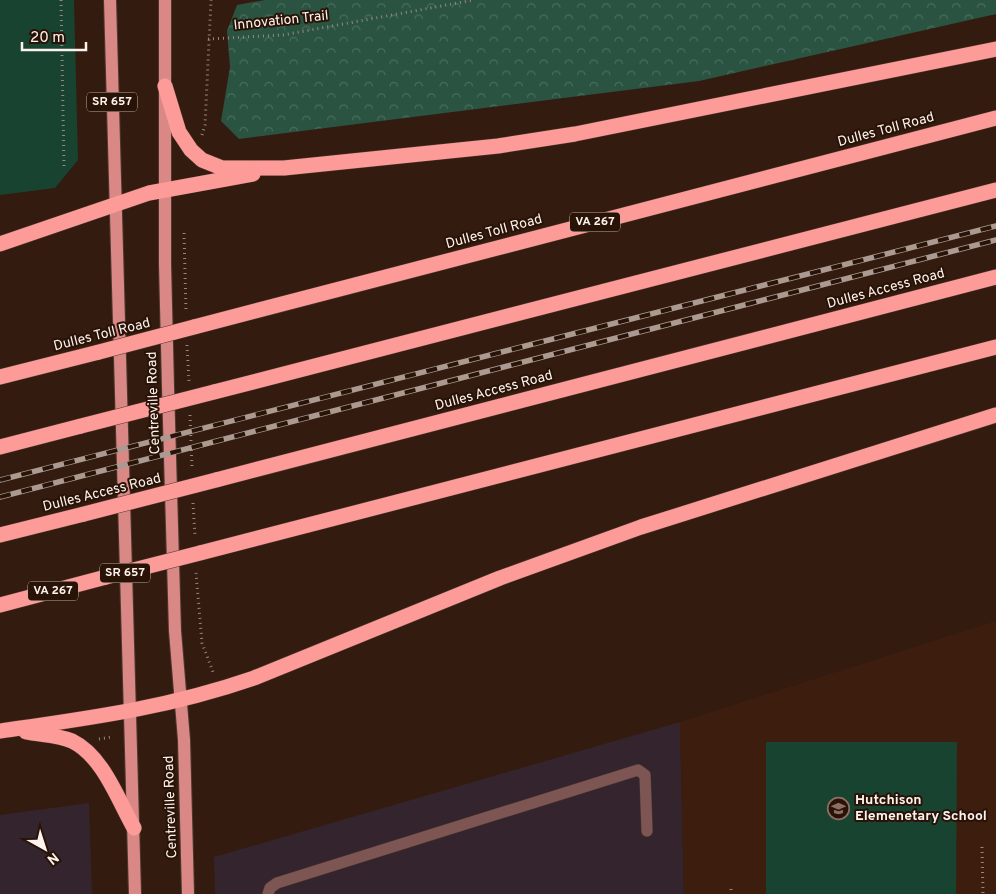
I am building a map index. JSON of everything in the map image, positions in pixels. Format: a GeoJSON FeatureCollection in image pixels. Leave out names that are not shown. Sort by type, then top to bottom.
{"type":"FeatureCollection","features":[{"type":"Feature","properties":{"kind":"highway"},"geometry":{"type":"LineString","coordinates":[[0,244],[165,188],[221,181],[284,168],[489,147],[575,134],[996,49]]}},
{"type":"Feature","properties":{"kind":"highway"},"geometry":{"type":"LineString","coordinates":[[165,86],[179,132],[191,150],[202,160],[222,168],[284,168]]}},
{"type":"Feature","properties":{"kind":"highway","name":"Dulles Toll Road"},"geometry":{"type":"LineString","coordinates":[[0,378],[996,118]]}},
{"type":"Feature","properties":{"kind":"highway"},"geometry":{"type":"LineString","coordinates":[[0,447],[996,190]]}},
{"type":"Feature","properties":{"kind":"highway","name":"Dulles Access Road"},"geometry":{"type":"LineString","coordinates":[[0,535],[996,277]]}},
{"type":"Feature","properties":{"kind":"highway","name":"VA 267"},"geometry":{"type":"LineString","coordinates":[[0,605],[106,577],[198,561],[996,347]]}},
{"type":"Feature","properties":{"kind":"highway"},"geometry":{"type":"LineString","coordinates":[[5,730],[130,712],[181,701],[254,678],[492,582],[641,527],[996,415]]}},
{"type":"Feature","properties":{"kind":"highway"},"geometry":{"type":"LineString","coordinates":[[5,730],[62,738],[85,749],[104,774],[134,828]]}},
{"type":"Feature","properties":{"kind":"main road","name":"SR 657"},"geometry":{"type":"LineString","coordinates":[[110,0],[135,894]]}},
{"type":"Feature","properties":{"kind":"main road","name":"Centreville Road"},"geometry":{"type":"LineString","coordinates":[[164,0],[165,264],[175,631],[184,740],[188,894]]}},
{"type":"Feature","properties":{"kind":"lane"},"geometry":{"type":"LineString","coordinates":[[268,894],[277,883],[638,770],[645,775],[647,831]]}},
{"type":"Feature","properties":{"kind":"path"},"geometry":{"type":"LineString","coordinates":[[62,0],[64,167]]}},
{"type":"Feature","properties":{"kind":"path"},"geometry":{"type":"LineString","coordinates":[[198,142],[206,125],[211,0]]}},
{"type":"Feature","properties":{"kind":"path","name":"Innovation Trail"},"geometry":{"type":"LineString","coordinates":[[208,39],[282,35],[474,0]]}},
{"type":"Feature","properties":{"kind":"path"},"geometry":{"type":"LineString","coordinates":[[184,231],[186,313]]}},
{"type":"Feature","properties":{"kind":"path"},"geometry":{"type":"LineString","coordinates":[[187,342],[189,391]]}},
{"type":"Feature","properties":{"kind":"path"},"geometry":{"type":"LineString","coordinates":[[190,411],[192,470]]}},
{"type":"Feature","properties":{"kind":"path"},"geometry":{"type":"LineString","coordinates":[[193,499],[195,538]]}},
{"type":"Feature","properties":{"kind":"path"},"geometry":{"type":"LineString","coordinates":[[198,561],[202,643],[213,672]]}},
{"type":"Feature","properties":{"kind":"path"},"geometry":{"type":"LineString","coordinates":[[982,847],[984,894]]}},
{"type":"Feature","properties":{"kind":"path"},"geometry":{"type":"LineString","coordinates":[[731,889],[731,894]]}},
{"type":"Feature","properties":{"kind":"shaded area","name":"Hutchison Elemenetary School"},"geometry":{"type":"Polygon","coordinates":[[[996,621],[996,894],[684,894],[680,722],[996,621]]]}},
{"type":"Feature","properties":{"kind":"shaded area"},"geometry":{"type":"Polygon","coordinates":[[[680,722],[684,894],[215,894],[214,857],[680,722]]]}},
{"type":"Feature","properties":{"kind":"shaded area"},"geometry":{"type":"Polygon","coordinates":[[[89,803],[92,894],[0,894],[0,815],[89,803]]]}},
{"type":"Feature","properties":{"kind":"green space"},"geometry":{"type":"Polygon","coordinates":[[[0,0],[74,0],[78,160],[55,188],[0,195],[0,0]]]}},
{"type":"Feature","properties":{"kind":"green space"},"geometry":{"type":"Polygon","coordinates":[[[265,0],[996,0],[996,14],[699,81],[239,139],[221,121],[230,67],[227,31],[237,5],[265,0]]]}},
{"type":"Feature","properties":{"kind":"green space"},"geometry":{"type":"Polygon","coordinates":[[[766,742],[957,742],[956,894],[766,894],[766,742]]]}},
{"type":"Feature","properties":{"kind":"railway"},"geometry":{"type":"LineString","coordinates":[[0,480],[996,226]]}},
{"type":"Feature","properties":{"kind":"railway"},"geometry":{"type":"LineString","coordinates":[[0,497],[996,240]]}},
{"type":"Feature","properties":{"kind":"place","name":"Hutchison Elemenetary School"},"geometry":{"type":"Point","coordinates":[839,808]}}]}
